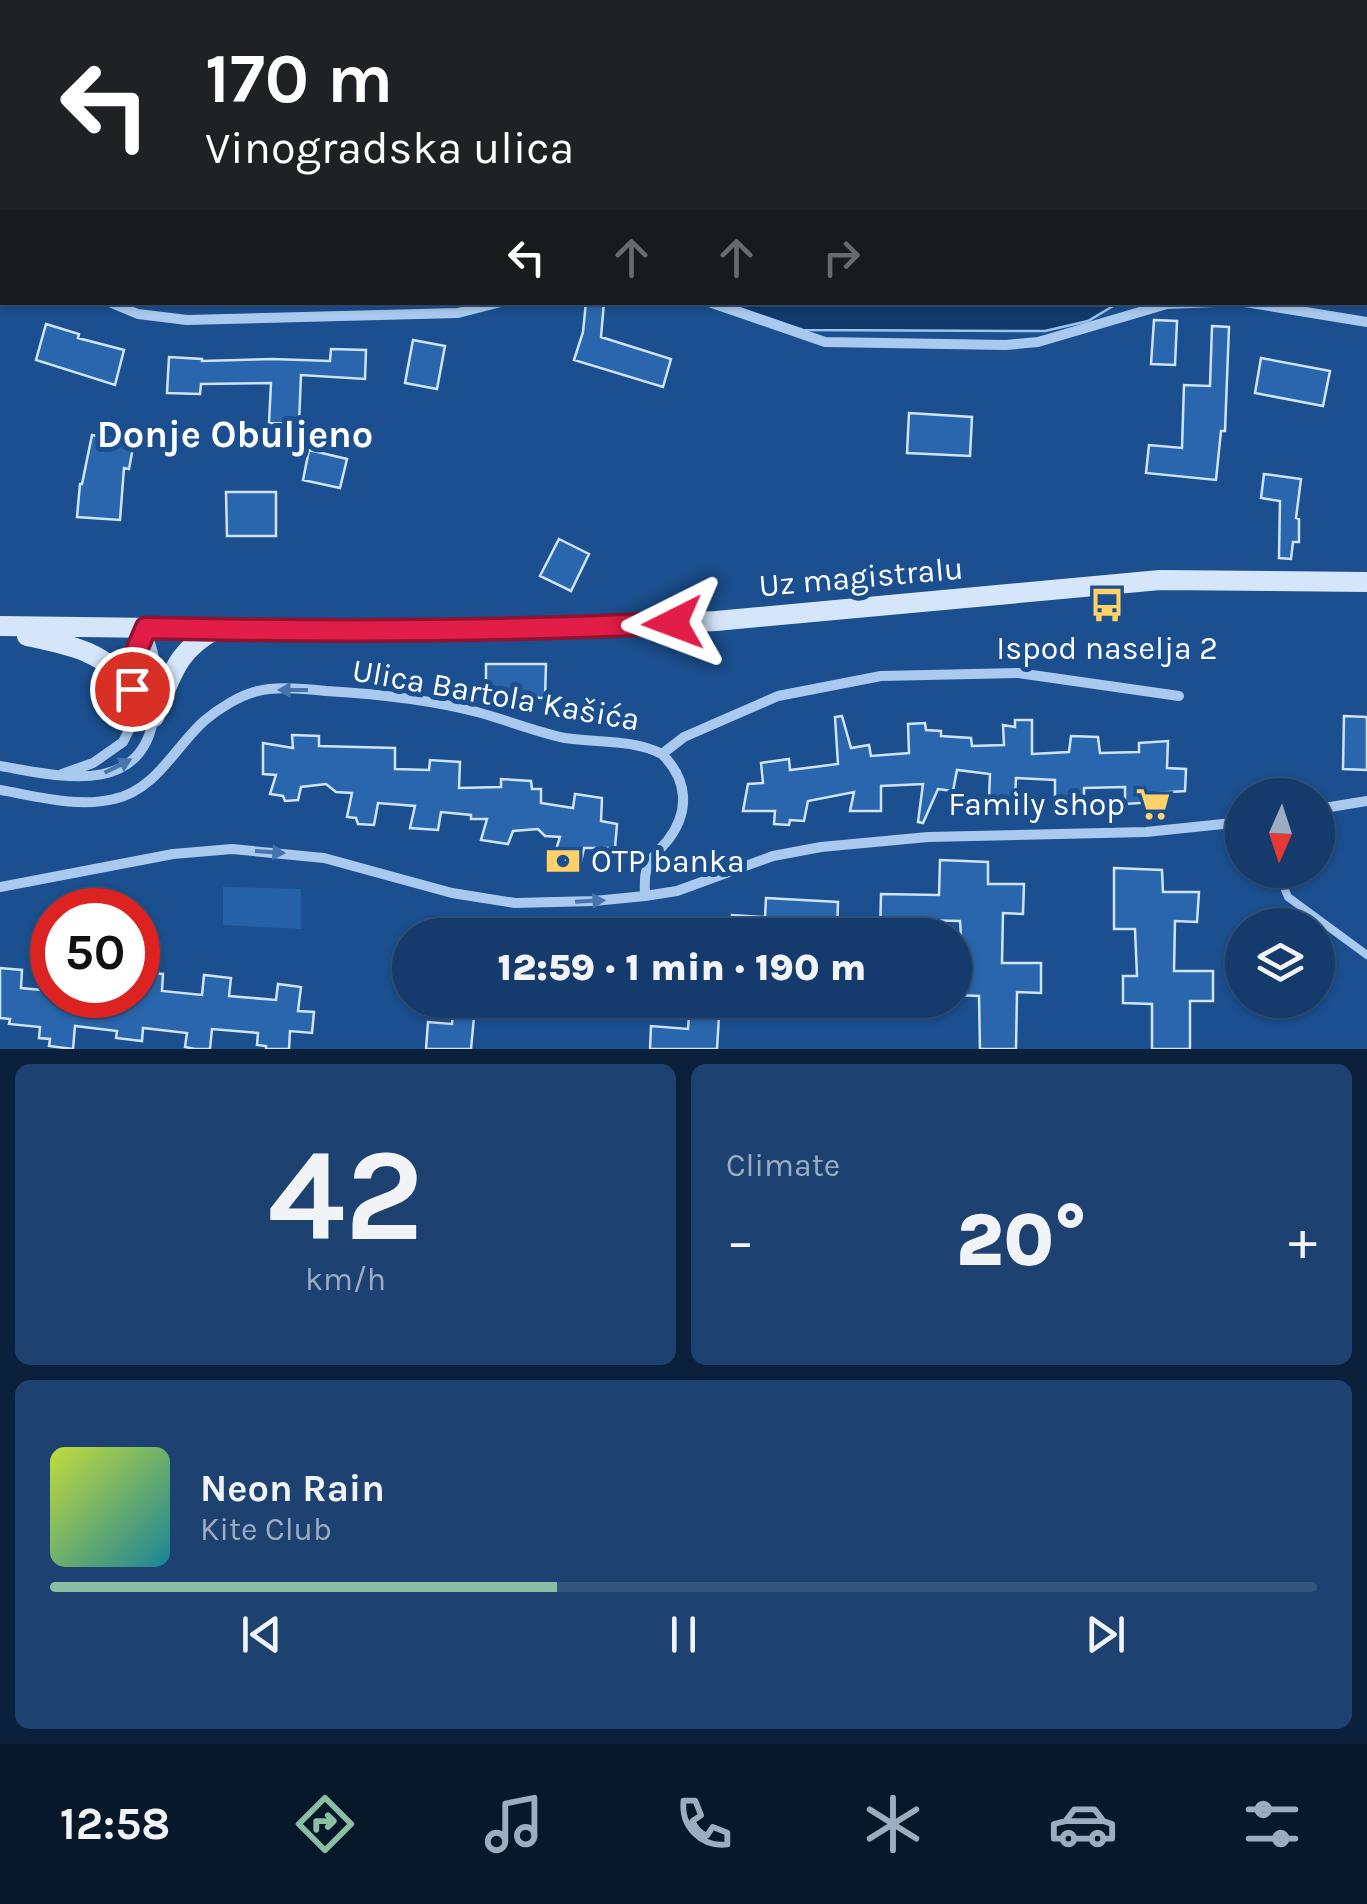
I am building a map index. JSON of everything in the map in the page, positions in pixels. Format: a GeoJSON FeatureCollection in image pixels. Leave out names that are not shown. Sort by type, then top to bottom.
{"type":"FeatureCollection","features":[{"type":"Feature","properties":{"kind":"main road","name":"Uz magistralu"},"geometry":{"type":"LineString","coordinates":[[0,629],[569,628],[716,620],[1160,580],[1367,582]]}},
{"type":"Feature","properties":{"kind":"main road"},"geometry":{"type":"LineString","coordinates":[[0,629],[84,650],[106,660],[132,689]]}},
{"type":"Feature","properties":{"kind":"main road"},"geometry":{"type":"LineString","coordinates":[[154,718],[178,660],[200,638],[217,629]]}},
{"type":"Feature","properties":{"kind":"street"},"geometry":{"type":"LineString","coordinates":[[116,305],[138,314],[187,320],[458,313],[490,305]]}},
{"type":"Feature","properties":{"kind":"street"},"geometry":{"type":"LineString","coordinates":[[717,305],[826,342],[1006,345],[1038,342],[1163,305]]}},
{"type":"Feature","properties":{"kind":"street"},"geometry":{"type":"LineString","coordinates":[[1263,305],[1367,322]]}},
{"type":"Feature","properties":{"kind":"street"},"geometry":{"type":"LineString","coordinates":[[56,776],[93,763],[123,742],[132,724],[135,654],[146,628]]}},
{"type":"Feature","properties":{"kind":"street"},"geometry":{"type":"LineString","coordinates":[[0,766],[74,778],[120,769],[139,754],[154,718],[154,657],[146,628]]}},
{"type":"Feature","properties":{"kind":"street","name":"Ulica Bartola Kašića"},"geometry":{"type":"LineString","coordinates":[[662,754],[684,738],[778,696],[880,676],[1018,674],[1179,696]]}},
{"type":"Feature","properties":{"kind":"street","name":"Ulica Bartola Kašića"},"geometry":{"type":"LineString","coordinates":[[0,790],[92,802],[136,791],[162,769],[205,720],[259,690],[391,695],[475,711],[561,737],[626,743],[662,754],[680,776],[684,810],[678,825],[651,859],[645,874],[645,896]]}},
{"type":"Feature","properties":{"kind":"street"},"geometry":{"type":"LineString","coordinates":[[1335,806],[1367,801]]}},
{"type":"Feature","properties":{"kind":"street"},"geometry":{"type":"LineString","coordinates":[[0,886],[173,854],[232,849],[324,858],[452,893],[516,902],[563,902],[677,890],[773,856],[821,847],[928,837],[1146,832],[1225,824]]}},
{"type":"Feature","properties":{"kind":"lane"},"geometry":{"type":"LineString","coordinates":[[1284,888],[1288,896],[1367,956]]}},
{"type":"Feature","properties":{"kind":"shaded area"},"geometry":{"type":"Polygon","coordinates":[[[731,305],[1115,305],[1088,321],[1045,331],[803,330],[731,305]]]}},
{"type":"Feature","properties":{"kind":"shaded area"},"geometry":{"type":"Polygon","coordinates":[[[223,887],[301,889],[301,929],[223,925],[223,887]]]}},
{"type":"Feature","properties":{"kind":"building"},"geometry":{"type":"Polygon","coordinates":[[[586,305],[604,305],[601,337],[671,359],[663,387],[574,360],[586,305]]]}},
{"type":"Feature","properties":{"kind":"building"},"geometry":{"type":"Polygon","coordinates":[[[1154,320],[1177,321],[1175,365],[1151,364],[1154,320]]]}},
{"type":"Feature","properties":{"kind":"building"},"geometry":{"type":"Polygon","coordinates":[[[46,324],[79,334],[78,338],[124,350],[115,385],[36,360],[46,324]]]}},
{"type":"Feature","properties":{"kind":"building"},"geometry":{"type":"Polygon","coordinates":[[[1212,326],[1229,327],[1225,431],[1221,431],[1216,480],[1146,473],[1149,445],[1182,448],[1184,385],[1210,386],[1212,326]]]}},
{"type":"Feature","properties":{"kind":"building"},"geometry":{"type":"Polygon","coordinates":[[[413,340],[445,346],[437,389],[405,383],[413,340]]]}},
{"type":"Feature","properties":{"kind":"building"},"geometry":{"type":"Polygon","coordinates":[[[331,349],[366,350],[365,379],[301,375],[299,424],[269,423],[271,383],[201,384],[200,394],[167,393],[169,357],[202,361],[330,361],[331,349]]]}},
{"type":"Feature","properties":{"kind":"building"},"geometry":{"type":"Polygon","coordinates":[[[1261,358],[1330,371],[1323,406],[1255,393],[1261,358]]]}},
{"type":"Feature","properties":{"kind":"building"},"geometry":{"type":"Polygon","coordinates":[[[909,413],[972,417],[970,456],[907,453],[909,413]]]}},
{"type":"Feature","properties":{"kind":"building"},"geometry":{"type":"Polygon","coordinates":[[[92,435],[134,442],[129,469],[124,468],[120,520],[77,517],[92,435]]]}},
{"type":"Feature","properties":{"kind":"building"},"geometry":{"type":"Polygon","coordinates":[[[309,450],[347,459],[340,488],[303,480],[309,450]]]}},
{"type":"Feature","properties":{"kind":"building"},"geometry":{"type":"Polygon","coordinates":[[[1264,474],[1301,479],[1296,518],[1299,542],[1293,542],[1291,559],[1279,558],[1280,501],[1261,498],[1264,474]]]}},
{"type":"Feature","properties":{"kind":"building"},"geometry":{"type":"Polygon","coordinates":[[[226,492],[276,492],[276,536],[227,536],[226,492]]]}},
{"type":"Feature","properties":{"kind":"building"},"geometry":{"type":"Polygon","coordinates":[[[559,539],[589,554],[571,591],[540,576],[559,539]]]}},
{"type":"Feature","properties":{"kind":"building"},"geometry":{"type":"Polygon","coordinates":[[[486,664],[546,664],[545,698],[486,697],[486,664]]]}},
{"type":"Feature","properties":{"kind":"building"},"geometry":{"type":"Polygon","coordinates":[[[842,716],[851,748],[869,745],[871,756],[909,753],[908,724],[925,723],[926,730],[941,731],[941,736],[971,738],[972,746],[1004,745],[1003,725],[1015,727],[1015,720],[1032,720],[1032,754],[1069,752],[1071,736],[1098,737],[1100,753],[1139,752],[1139,743],[1168,741],[1167,768],[1186,769],[1185,791],[1155,793],[1155,802],[1125,804],[1125,787],[1084,788],[1084,798],[1055,799],[1055,780],[1016,778],[1015,800],[1000,801],[998,797],[989,798],[990,774],[957,770],[953,791],[938,789],[923,823],[918,822],[923,784],[881,786],[881,811],[850,811],[854,792],[808,801],[804,821],[790,820],[789,825],[774,824],[775,811],[743,811],[748,784],[763,783],[761,763],[789,759],[790,770],[838,764],[835,717],[842,716]]]}},
{"type":"Feature","properties":{"kind":"building"},"geometry":{"type":"Polygon","coordinates":[[[1344,716],[1367,717],[1367,770],[1343,769],[1344,716]]]}},
{"type":"Feature","properties":{"kind":"building"},"geometry":{"type":"Polygon","coordinates":[[[292,735],[319,736],[319,746],[395,748],[395,769],[429,770],[430,760],[460,762],[459,788],[501,787],[501,779],[531,781],[532,789],[541,789],[541,803],[573,808],[575,794],[602,798],[601,821],[617,824],[615,848],[584,848],[581,862],[566,860],[566,856],[554,856],[560,837],[545,836],[538,829],[513,831],[508,844],[481,840],[487,819],[441,812],[438,830],[410,828],[415,806],[378,803],[374,825],[358,824],[356,818],[347,817],[352,793],[336,792],[326,784],[301,787],[298,800],[285,801],[283,796],[270,794],[276,775],[263,774],[263,743],[293,748],[292,735]]]}},
{"type":"Feature","properties":{"kind":"building"},"geometry":{"type":"Polygon","coordinates":[[[940,860],[988,862],[988,884],[1024,884],[1023,914],[1003,913],[1002,963],[1041,963],[1041,993],[1017,992],[1016,1049],[980,1049],[979,996],[972,996],[972,918],[880,918],[881,894],[939,895],[940,860]]]}},
{"type":"Feature","properties":{"kind":"building"},"geometry":{"type":"Polygon","coordinates":[[[1114,868],[1162,870],[1163,892],[1199,892],[1197,922],[1175,921],[1174,971],[1213,971],[1213,1001],[1190,1001],[1190,1049],[1152,1049],[1152,1004],[1123,1003],[1123,976],[1137,976],[1135,929],[1114,929],[1114,868]]]}},
{"type":"Feature","properties":{"kind":"building"},"geometry":{"type":"Polygon","coordinates":[[[766,898],[838,902],[838,918],[732,918],[765,917],[766,898]]]}},
{"type":"Feature","properties":{"kind":"building"},"geometry":{"type":"Polygon","coordinates":[[[0,968],[22,970],[21,988],[30,989],[30,1018],[160,1018],[160,974],[162,991],[202,995],[204,975],[231,978],[229,996],[276,1000],[278,984],[301,987],[298,1011],[314,1012],[312,1033],[290,1031],[289,1049],[257,1045],[258,1033],[212,1029],[210,1049],[195,1049],[185,1047],[187,1033],[143,1028],[142,1041],[116,1038],[117,1031],[75,1026],[73,1049],[49,1046],[50,1039],[39,1038],[40,1027],[9,1024],[10,1019],[0,1018],[0,968]]]}},
{"type":"Feature","properties":{"kind":"building"},"geometry":{"type":"Polygon","coordinates":[[[452,1018],[474,1018],[471,1049],[426,1049],[428,1022],[452,1024],[452,1018]]]}},
{"type":"Feature","properties":{"kind":"building"},"geometry":{"type":"Polygon","coordinates":[[[689,1018],[719,1018],[717,1049],[650,1049],[651,1026],[688,1029],[689,1018]]]}},
{"type":"Feature","properties":{"kind":"place","name":"Ispod naselja 2"},"geometry":{"type":"Point","coordinates":[1107,605]}},
{"type":"Feature","properties":{"kind":"place","name":"Family shop"},"geometry":{"type":"Point","coordinates":[1153,804]}},
{"type":"Feature","properties":{"kind":"place","name":"OTP banka"},"geometry":{"type":"Point","coordinates":[563,861]}},
{"type":"Feature","properties":{"kind":"district","name":"Donje Obuljeno"},"geometry":{"type":"Point","coordinates":[235,434]}},
{"type":"Feature","properties":{"kind":"route"},"geometry":{"type":"LineString","coordinates":[[132,689],[135,654],[146,628],[388,631],[673,623]]}}]}
